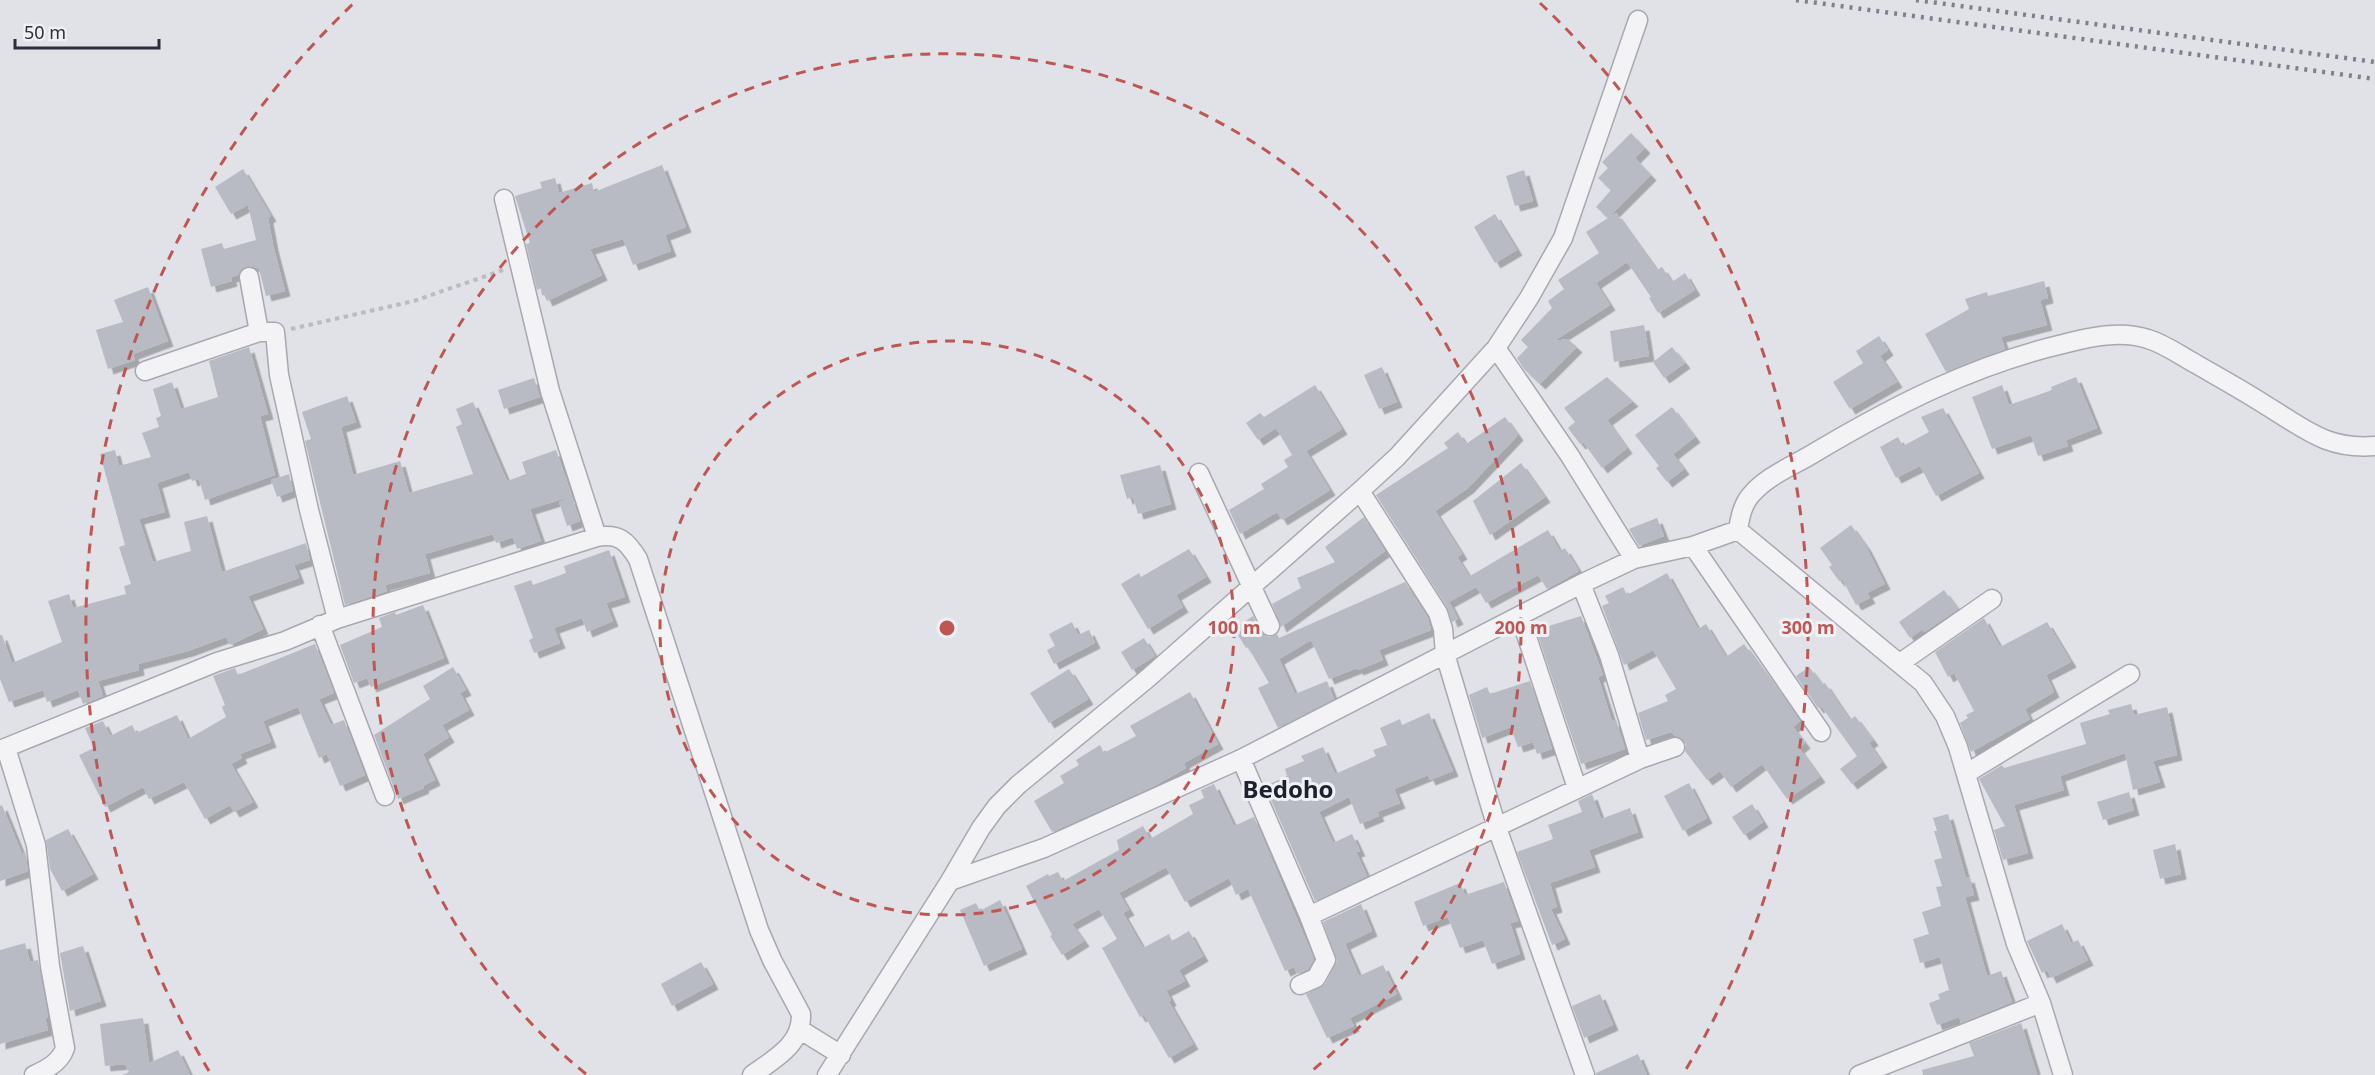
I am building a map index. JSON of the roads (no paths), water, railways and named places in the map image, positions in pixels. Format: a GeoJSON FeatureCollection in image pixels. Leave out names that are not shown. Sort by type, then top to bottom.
{"type":"FeatureCollection","features":[{"type":"Feature","properties":{"kind":"street"},"geometry":{"type":"LineString","coordinates":[[827,1075],[832,1049],[950,881],[981,828],[997,806],[1018,785],[1148,678],[1360,491],[1397,457],[1496,348],[1529,298],[1563,238],[1638,20]]}},
{"type":"Feature","properties":{"kind":"street"},"geometry":{"type":"LineString","coordinates":[[504,199],[550,392],[597,537]]}},
{"type":"Feature","properties":{"kind":"street"},"geometry":{"type":"LineString","coordinates":[[249,277],[279,375],[309,510],[329,622],[386,796]]}},
{"type":"Feature","properties":{"kind":"street"},"geometry":{"type":"LineString","coordinates":[[145,371],[267,332]]}},
{"type":"Feature","properties":{"kind":"street"},"geometry":{"type":"LineString","coordinates":[[1738,530],[1742,509],[1750,496],[1768,480],[1877,416],[1935,387],[2013,357],[2077,340],[2120,334],[2148,339],[2174,352],[2266,405],[2313,436],[2334,443],[2375,446]]}},
{"type":"Feature","properties":{"kind":"street"},"geometry":{"type":"LineString","coordinates":[[1496,348],[1564,447],[1634,560]]}},
{"type":"Feature","properties":{"kind":"street"},"geometry":{"type":"LineString","coordinates":[[1200,473],[1269,626]]}},
{"type":"Feature","properties":{"kind":"street"},"geometry":{"type":"LineString","coordinates":[[1360,491],[1438,613],[1443,629],[1445,654],[1497,828],[1586,1075]]}},
{"type":"Feature","properties":{"kind":"street"},"geometry":{"type":"LineString","coordinates":[[950,881],[1044,848],[1241,759],[1581,584],[1634,560],[1693,546],[1738,530]]}},
{"type":"Feature","properties":{"kind":"street"},"geometry":{"type":"LineString","coordinates":[[1738,530],[1923,682],[1945,716],[1967,772],[2016,944],[2041,1003],[2063,1075]]}},
{"type":"Feature","properties":{"kind":"street"},"geometry":{"type":"LineString","coordinates":[[34,1075],[63,1055],[65,1048],[50,966],[36,845],[3,749],[217,662],[285,641],[329,622],[597,537],[610,535],[621,537],[630,545],[638,559],[759,930],[801,1014],[795,1040],[786,1050],[753,1075]]}},
{"type":"Feature","properties":{"kind":"street"},"geometry":{"type":"LineString","coordinates":[[1693,546],[1821,732]]}},
{"type":"Feature","properties":{"kind":"street"},"geometry":{"type":"LineString","coordinates":[[1581,584],[1609,655],[1640,759]]}},
{"type":"Feature","properties":{"kind":"street"},"geometry":{"type":"LineString","coordinates":[[1900,663],[1992,599]]}},
{"type":"Feature","properties":{"kind":"street"},"geometry":{"type":"LineString","coordinates":[[1520,616],[1577,788]]}},
{"type":"Feature","properties":{"kind":"street"},"geometry":{"type":"LineString","coordinates":[[1967,772],[2130,675]]}},
{"type":"Feature","properties":{"kind":"street"},"geometry":{"type":"LineString","coordinates":[[1310,916],[1577,788],[1640,759],[1674,747]]}},
{"type":"Feature","properties":{"kind":"street"},"geometry":{"type":"LineString","coordinates":[[1241,759],[1310,916],[1326,960],[1316,978],[1300,985]]}},
{"type":"Feature","properties":{"kind":"street"},"geometry":{"type":"LineString","coordinates":[[1859,1075],[2041,1003]]}},
{"type":"Feature","properties":{"kind":"street"},"geometry":{"type":"LineString","coordinates":[[799,1029],[832,1049]]}},
{"type":"Feature","properties":{"kind":"railway"},"geometry":{"type":"LineString","coordinates":[[1796,0],[2375,79]]}},
{"type":"Feature","properties":{"kind":"railway"},"geometry":{"type":"LineString","coordinates":[[1916,0],[2375,62]]}},
{"type":"Feature","properties":{"kind":"district","name":"Bedoho"},"geometry":{"type":"Point","coordinates":[1288,788]}}]}
